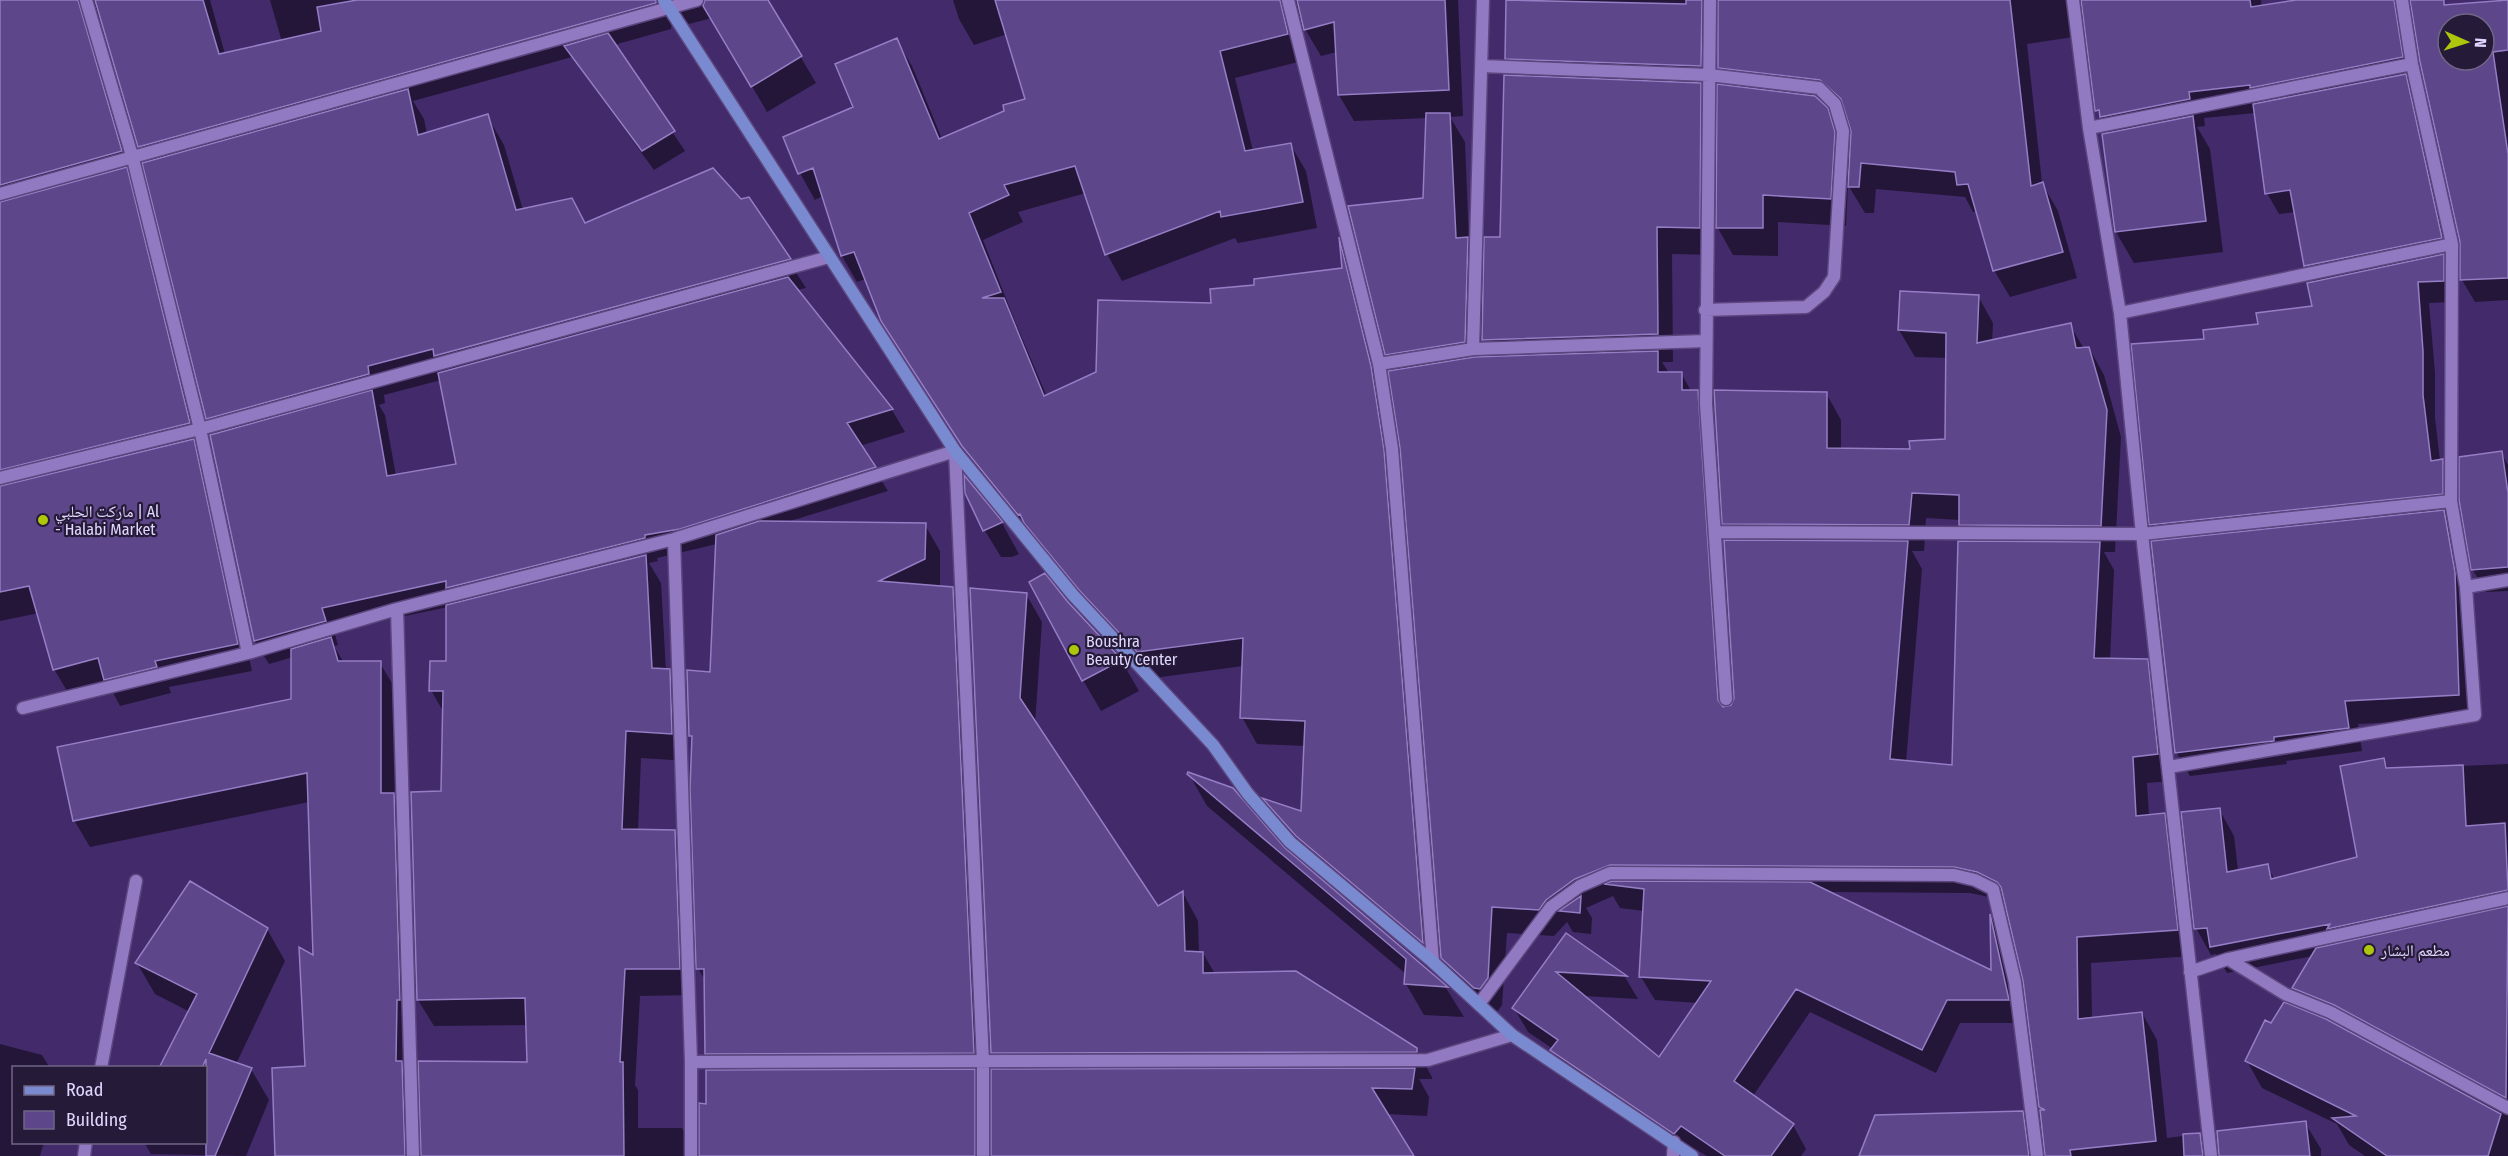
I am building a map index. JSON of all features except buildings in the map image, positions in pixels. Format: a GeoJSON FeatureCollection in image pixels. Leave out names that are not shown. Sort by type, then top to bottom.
{"type":"FeatureCollection","features":[{"type":"Feature","properties":{"kind":"street"},"geometry":{"type":"LineString","coordinates":[[86,0],[133,159],[200,429],[248,653]]}},
{"type":"Feature","properties":{"kind":"street"},"geometry":{"type":"LineString","coordinates":[[0,194],[133,159],[667,4],[697,0]]}},
{"type":"Feature","properties":{"kind":"street"},"geometry":{"type":"LineString","coordinates":[[1288,0],[1379,364],[1392,449],[1433,962]]}},
{"type":"Feature","properties":{"kind":"street"},"geometry":{"type":"LineString","coordinates":[[1473,350],[1483,0]]}},
{"type":"Feature","properties":{"kind":"street"},"geometry":{"type":"LineString","coordinates":[[1710,0],[1705,310],[1706,404],[1726,699]]}},
{"type":"Feature","properties":{"kind":"street"},"geometry":{"type":"LineString","coordinates":[[2073,0],[2089,128],[2120,313],[2142,534],[2211,1156]]}},
{"type":"Feature","properties":{"kind":"street"},"geometry":{"type":"LineString","coordinates":[[2169,767],[2475,715],[2466,587],[2451,501],[2452,244],[2412,64],[2402,0]]}},
{"type":"Feature","properties":{"kind":"street"},"geometry":{"type":"LineString","coordinates":[[667,4],[955,451],[1073,595],[1213,745],[1248,794],[1290,842],[1433,962],[1512,1035],[1692,1156]]}},
{"type":"Feature","properties":{"kind":"street"},"geometry":{"type":"LineString","coordinates":[[2089,128],[2412,64]]}},
{"type":"Feature","properties":{"kind":"street"},"geometry":{"type":"LineString","coordinates":[[1481,66],[1709,75],[1819,88],[1836,104],[1843,131],[1834,277],[1824,292],[1806,307],[1705,310]]}},
{"type":"Feature","properties":{"kind":"street"},"geometry":{"type":"LineString","coordinates":[[2120,313],[2452,244]]}},
{"type":"Feature","properties":{"kind":"street"},"geometry":{"type":"LineString","coordinates":[[0,478],[200,429],[829,257]]}},
{"type":"Feature","properties":{"kind":"street"},"geometry":{"type":"LineString","coordinates":[[1379,364],[1473,350],[1705,341]]}},
{"type":"Feature","properties":{"kind":"street"},"geometry":{"type":"LineString","coordinates":[[23,708],[248,653],[397,609],[674,539],[955,451]]}},
{"type":"Feature","properties":{"kind":"street"},"geometry":{"type":"LineString","coordinates":[[955,451],[983,1062],[983,1156]]}},
{"type":"Feature","properties":{"kind":"street"},"geometry":{"type":"LineString","coordinates":[[1714,532],[2142,534],[2451,501]]}},
{"type":"Feature","properties":{"kind":"street"},"geometry":{"type":"LineString","coordinates":[[674,539],[691,1062],[691,1156]]}},
{"type":"Feature","properties":{"kind":"street"},"geometry":{"type":"LineString","coordinates":[[2466,587],[2508,580]]}},
{"type":"Feature","properties":{"kind":"street"},"geometry":{"type":"LineString","coordinates":[[397,609],[413,1156]]}},
{"type":"Feature","properties":{"kind":"street"},"geometry":{"type":"LineString","coordinates":[[1479,1004],[1551,907],[1580,886],[1610,873],[1954,875],[1975,880],[1993,889],[2015,982],[2037,1156]]}},
{"type":"Feature","properties":{"kind":"street"},"geometry":{"type":"LineString","coordinates":[[101,1066],[136,881]]}},
{"type":"Feature","properties":{"kind":"street"},"geometry":{"type":"LineString","coordinates":[[2190,972],[2228,959],[2508,898]]}},
{"type":"Feature","properties":{"kind":"street"},"geometry":{"type":"LineString","coordinates":[[2228,959],[2285,994],[2330,1012],[2508,1108]]}},
{"type":"Feature","properties":{"kind":"street"},"geometry":{"type":"LineString","coordinates":[[691,1062],[1428,1060],[1512,1035]]}},
{"type":"Feature","properties":{"kind":"street"},"geometry":{"type":"LineString","coordinates":[[1673,1156],[1674,1142]]}},
{"type":"Feature","properties":{"kind":"place","name":"ماركت الحلبي | Al - Halabi Market"},"geometry":{"type":"Point","coordinates":[43,520]}},
{"type":"Feature","properties":{"kind":"place","name":"Boushra Beauty Center"},"geometry":{"type":"Point","coordinates":[1074,650]}},
{"type":"Feature","properties":{"kind":"place","name":"مطعم البشار"},"geometry":{"type":"Point","coordinates":[2369,950]}}]}
